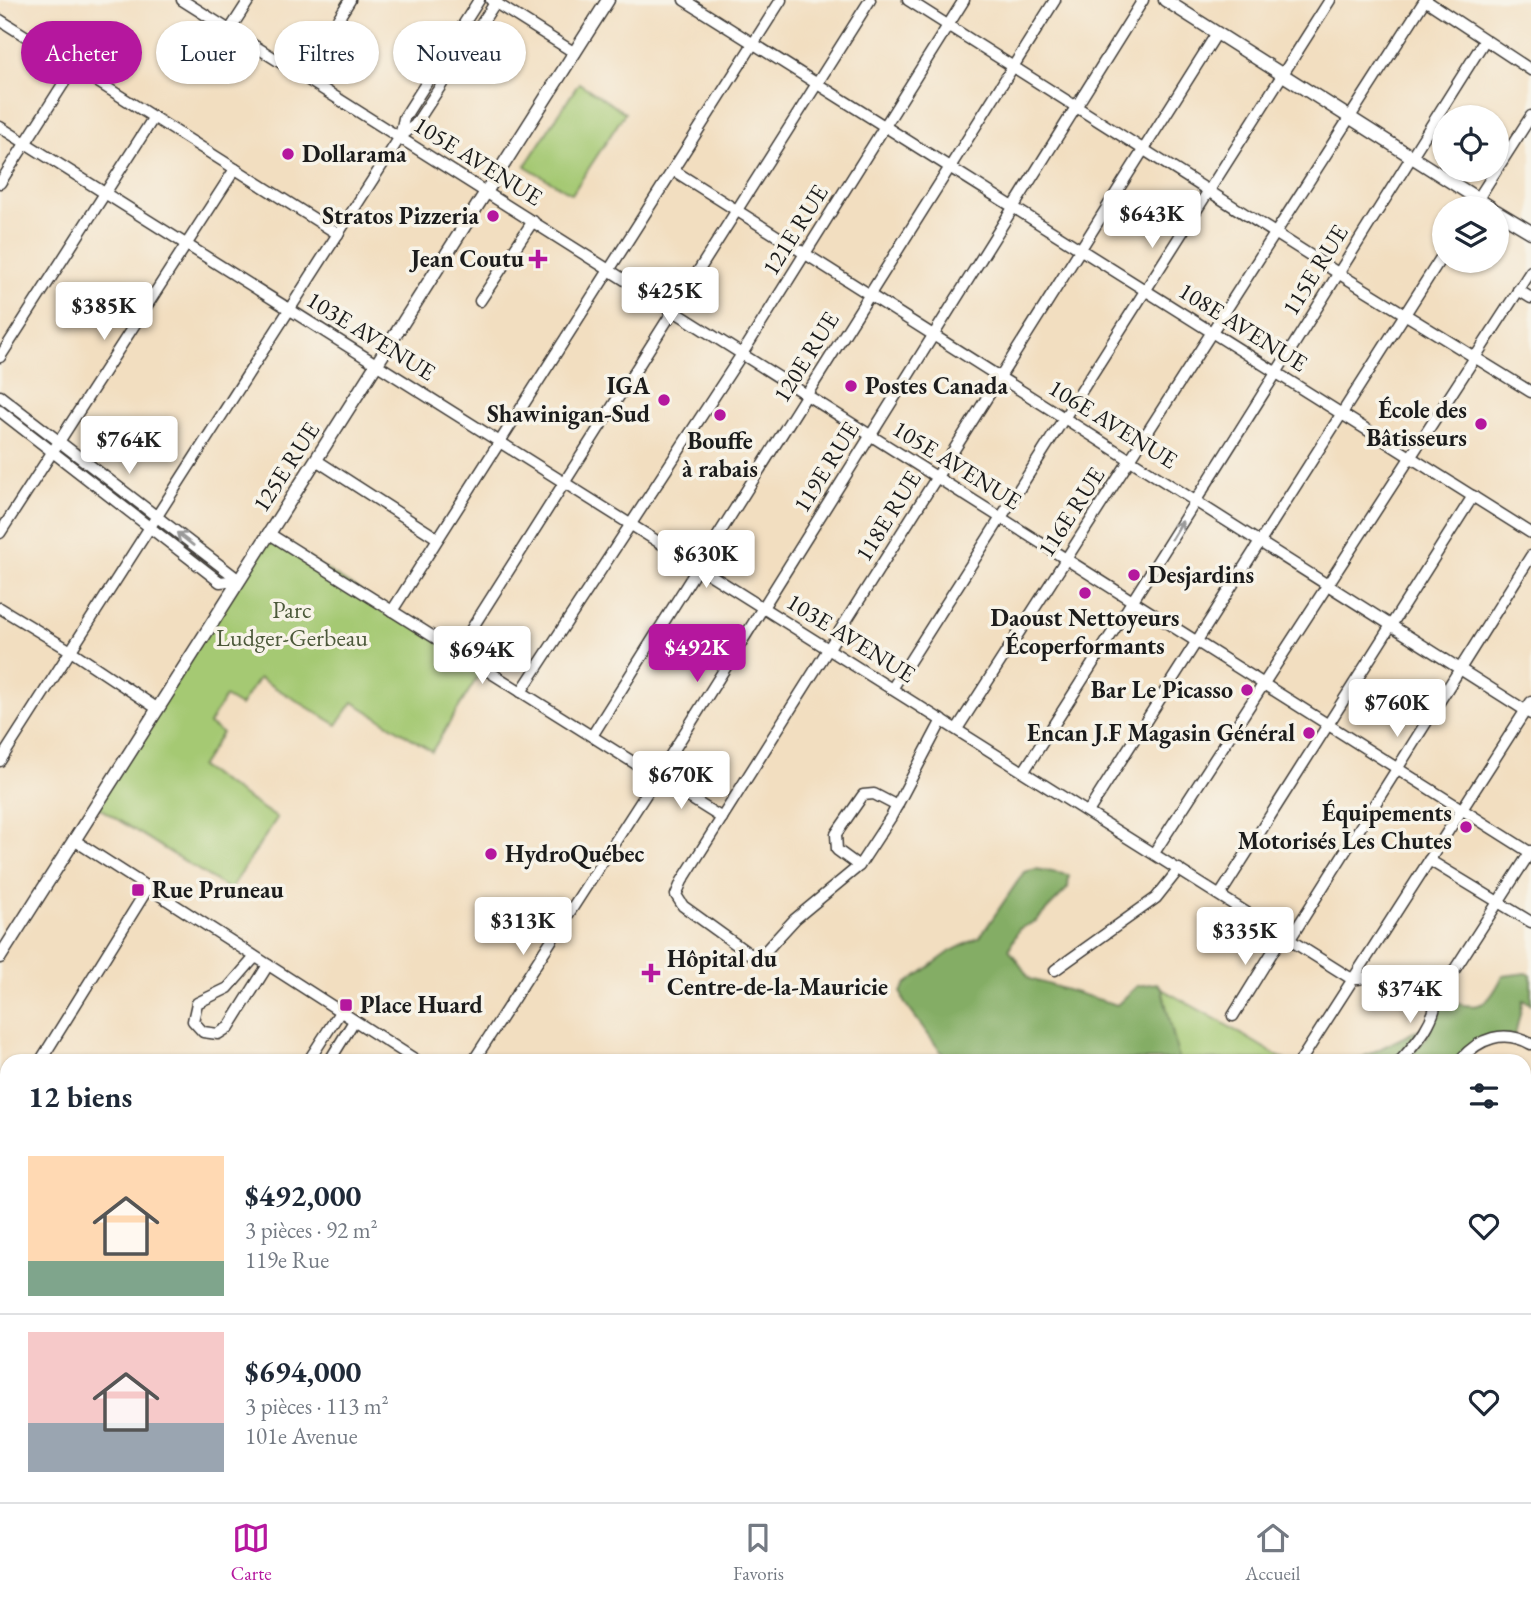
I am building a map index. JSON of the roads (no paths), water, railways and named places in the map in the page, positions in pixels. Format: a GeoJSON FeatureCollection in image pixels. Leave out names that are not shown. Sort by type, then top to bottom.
{"type":"FeatureCollection","features":[{"type":"Feature","properties":{"kind":"main road","name":"125E RUE"},"geometry":{"type":"LineString","coordinates":[[0,957],[608,0]]}},
{"type":"Feature","properties":{"kind":"main road"},"geometry":{"type":"LineString","coordinates":[[1165,0],[1411,157],[1464,196]]}},
{"type":"Feature","properties":{"kind":"main road"},"geometry":{"type":"LineString","coordinates":[[1509,219],[1531,232]]}},
{"type":"Feature","properties":{"kind":"street","name":"105E AVENUE"},"geometry":{"type":"LineString","coordinates":[[182,0],[214,21]]}},
{"type":"Feature","properties":{"kind":"street"},"geometry":{"type":"LineString","coordinates":[[235,21],[249,0]]}},
{"type":"Feature","properties":{"kind":"street"},"geometry":{"type":"LineString","coordinates":[[337,21],[350,0]]}},
{"type":"Feature","properties":{"kind":"street"},"geometry":{"type":"LineString","coordinates":[[400,137],[404,118],[479,0]]}},
{"type":"Feature","properties":{"kind":"street"},"geometry":{"type":"LineString","coordinates":[[392,611],[780,0]]}},
{"type":"Feature","properties":{"kind":"street"},"geometry":{"type":"LineString","coordinates":[[457,652],[870,0]]}},
{"type":"Feature","properties":{"kind":"street"},"geometry":{"type":"LineString","coordinates":[[908,0],[1531,392]]}},
{"type":"Feature","properties":{"kind":"street","name":"121E RUE"},"geometry":{"type":"LineString","coordinates":[[522,692],[742,354],[964,0]]}},
{"type":"Feature","properties":{"kind":"street","name":"120E RUE"},"geometry":{"type":"LineString","coordinates":[[592,736],[1055,0]]}},
{"type":"Feature","properties":{"kind":"street","name":"119E RUE"},"geometry":{"type":"LineString","coordinates":[[478,1054],[657,777],[1143,0]]}},
{"type":"Feature","properties":{"kind":"street"},"geometry":{"type":"LineString","coordinates":[[892,689],[1330,0]]}},
{"type":"Feature","properties":{"kind":"street"},"geometry":{"type":"LineString","coordinates":[[1425,0],[1531,70]]}},
{"type":"Feature","properties":{"kind":"street","name":"116E RUE"},"geometry":{"type":"LineString","coordinates":[[957,729],[1425,0]]}},
{"type":"Feature","properties":{"kind":"street"},"geometry":{"type":"LineString","coordinates":[[0,761],[400,137],[415,125],[494,1],[575,53]]}},
{"type":"Feature","properties":{"kind":"street","name":"108E AVENUE"},"geometry":{"type":"LineString","coordinates":[[687,1],[1531,533]]}},
{"type":"Feature","properties":{"kind":"street"},"geometry":{"type":"LineString","coordinates":[[0,20],[21,33]]}},
{"type":"Feature","properties":{"kind":"street","name":"118E RUE"},"geometry":{"type":"LineString","coordinates":[[859,866],[795,919],[761,956],[748,953],[683,906],[676,895],[682,881],[1217,33]]}},
{"type":"Feature","properties":{"kind":"street","name":"115E RUE"},"geometry":{"type":"LineString","coordinates":[[1024,771],[1485,40]]}},
{"type":"Feature","properties":{"kind":"street"},"geometry":{"type":"LineString","coordinates":[[0,183],[63,84]]}},
{"type":"Feature","properties":{"kind":"street"},"geometry":{"type":"LineString","coordinates":[[101,84],[338,234]]}},
{"type":"Feature","properties":{"kind":"street","name":"105E AVENUE"},"geometry":{"type":"LineString","coordinates":[[315,84],[1531,852]]}},
{"type":"Feature","properties":{"kind":"street"},"geometry":{"type":"LineString","coordinates":[[424,87],[436,94]]}},
{"type":"Feature","properties":{"kind":"street"},"geometry":{"type":"LineString","coordinates":[[1480,196],[1531,116]]}},
{"type":"Feature","properties":{"kind":"street"},"geometry":{"type":"LineString","coordinates":[[0,357],[154,117]]}},
{"type":"Feature","properties":{"kind":"street","name":"103E AVENUE"},"geometry":{"type":"LineString","coordinates":[[0,127],[1353,979]]}},
{"type":"Feature","properties":{"kind":"street"},"geometry":{"type":"LineString","coordinates":[[0,533],[235,169]]}},
{"type":"Feature","properties":{"kind":"street","name":"106E AVENUE"},"geometry":{"type":"LineString","coordinates":[[673,170],[1460,669],[1529,709]]}},
{"type":"Feature","properties":{"kind":"street"},"geometry":{"type":"LineString","coordinates":[[480,301],[533,221]]}},
{"type":"Feature","properties":{"kind":"street"},"geometry":{"type":"LineString","coordinates":[[1154,853],[1531,271]]}},
{"type":"Feature","properties":{"kind":"street"},"geometry":{"type":"LineString","coordinates":[[1088,812],[1432,272]]}},
{"type":"Feature","properties":{"kind":"street"},"geometry":{"type":"LineString","coordinates":[[1518,290],[1531,298]]}},
{"type":"Feature","properties":{"kind":"street"},"geometry":{"type":"LineString","coordinates":[[0,396],[239,580]]}},
{"type":"Feature","properties":{"kind":"street"},"geometry":{"type":"LineString","coordinates":[[0,411],[220,582],[239,580]]}},
{"type":"Feature","properties":{"kind":"street"},"geometry":{"type":"LineString","coordinates":[[316,460],[437,538]]}},
{"type":"Feature","properties":{"kind":"street"},"geometry":{"type":"LineString","coordinates":[[1220,895],[1473,496]]}},
{"type":"Feature","properties":{"kind":"street"},"geometry":{"type":"LineString","coordinates":[[268,533],[722,818]]}},
{"type":"Feature","properties":{"kind":"street"},"geometry":{"type":"LineString","coordinates":[[1233,1016],[1397,769],[1531,556]]}},
{"type":"Feature","properties":{"kind":"street"},"geometry":{"type":"LineString","coordinates":[[0,608],[158,709]]}},
{"type":"Feature","properties":{"kind":"street"},"geometry":{"type":"LineString","coordinates":[[1305,1054],[1529,709]]}},
{"type":"Feature","properties":{"kind":"street"},"geometry":{"type":"LineString","coordinates":[[897,806],[874,794],[863,795],[836,834],[836,850],[859,866],[897,806],[942,720]]}},
{"type":"Feature","properties":{"kind":"street"},"geometry":{"type":"LineString","coordinates":[[74,840],[406,1054]]}},
{"type":"Feature","properties":{"kind":"street"},"geometry":{"type":"LineString","coordinates":[[1406,1054],[1425,1031],[1433,1016],[1437,997],[1531,852]]}},
{"type":"Feature","properties":{"kind":"street"},"geometry":{"type":"LineString","coordinates":[[1429,860],[1531,922]]}},
{"type":"Feature","properties":{"kind":"street"},"geometry":{"type":"LineString","coordinates":[[1055,970],[1156,898],[1180,869]]}},
{"type":"Feature","properties":{"kind":"street"},"geometry":{"type":"LineString","coordinates":[[45,1054],[148,887]]}},
{"type":"Feature","properties":{"kind":"street"},"geometry":{"type":"LineString","coordinates":[[255,957],[228,988],[197,1003],[193,1021],[203,1032],[218,1034],[229,1027],[268,965]]}},
{"type":"Feature","properties":{"kind":"street"},"geometry":{"type":"LineString","coordinates":[[1353,979],[1404,974],[1421,980],[1437,997]]}},
{"type":"Feature","properties":{"kind":"street"},"geometry":{"type":"LineString","coordinates":[[313,1054],[340,1012]]}},
{"type":"Feature","properties":{"kind":"street"},"geometry":{"type":"LineString","coordinates":[[333,1054],[354,1021]]}},
{"type":"Feature","properties":{"kind":"street"},"geometry":{"type":"LineString","coordinates":[[1466,1054],[1476,1045],[1489,1039],[1511,1036],[1531,1044]]}},
{"type":"Feature","properties":{"kind":"place","name":"Dollarama"},"geometry":{"type":"Point","coordinates":[288,154]}},
{"type":"Feature","properties":{"kind":"place","name":"Stratos Pizzeria"},"geometry":{"type":"Point","coordinates":[493,216]}},
{"type":"Feature","properties":{"kind":"place","name":"Jean Coutu"},"geometry":{"type":"Point","coordinates":[538,259]}},
{"type":"Feature","properties":{"kind":"place","name":"Postes Canada"},"geometry":{"type":"Point","coordinates":[851,386]}},
{"type":"Feature","properties":{"kind":"place","name":"IGA Shawinigan-Sud"},"geometry":{"type":"Point","coordinates":[664,400]}},
{"type":"Feature","properties":{"kind":"place","name":"Bouffe à rabais"},"geometry":{"type":"Point","coordinates":[720,415]}},
{"type":"Feature","properties":{"kind":"place","name":"École des Bâtisseurs"},"geometry":{"type":"Point","coordinates":[1481,424]}},
{"type":"Feature","properties":{"kind":"place","name":"Desjardins"},"geometry":{"type":"Point","coordinates":[1134,575]}},
{"type":"Feature","properties":{"kind":"place","name":"Daoust Nettoyeurs Écoperformants"},"geometry":{"type":"Point","coordinates":[1085,593]}},
{"type":"Feature","properties":{"kind":"place","name":"Bar Le Picasso"},"geometry":{"type":"Point","coordinates":[1247,690]}},
{"type":"Feature","properties":{"kind":"place","name":"Encan J.F Magasin Général"},"geometry":{"type":"Point","coordinates":[1309,733]}},
{"type":"Feature","properties":{"kind":"place","name":"Équipements Motorisés Les Chutes"},"geometry":{"type":"Point","coordinates":[1466,827]}},
{"type":"Feature","properties":{"kind":"place","name":"HydroQuébec"},"geometry":{"type":"Point","coordinates":[491,854]}},
{"type":"Feature","properties":{"kind":"place","name":"Rue Pruneau"},"geometry":{"type":"Point","coordinates":[138,890]}},
{"type":"Feature","properties":{"kind":"place","name":"Hôpital du Centre-de-la-Mauricie"},"geometry":{"type":"Point","coordinates":[651,973]}},
{"type":"Feature","properties":{"kind":"place","name":"Place Huard"},"geometry":{"type":"Point","coordinates":[346,1005]}},
{"type":"Feature","properties":{"kind":"park label","name":"Parc Ludger-Gerbeau"},"geometry":{"type":"Point","coordinates":[292,624]}}]}
